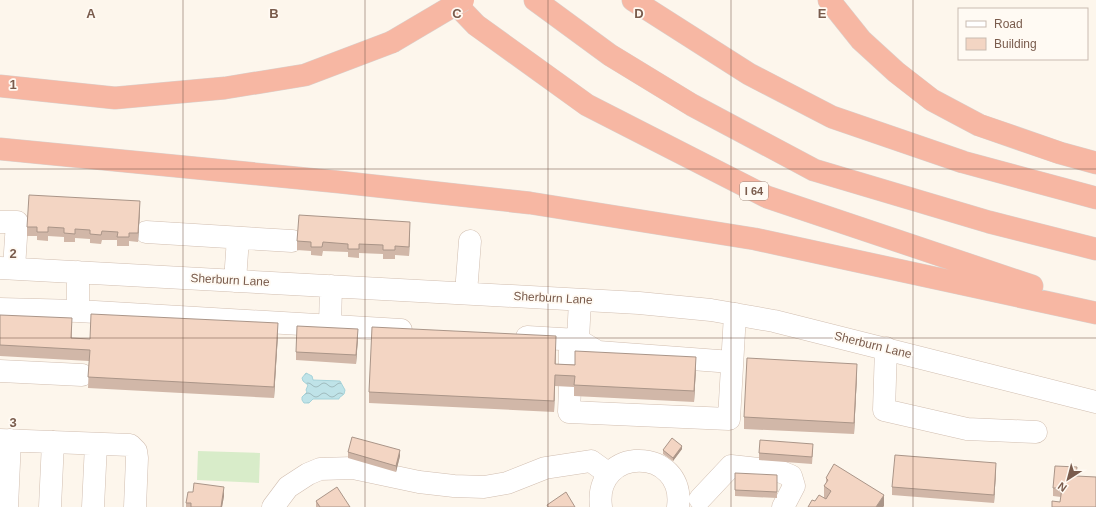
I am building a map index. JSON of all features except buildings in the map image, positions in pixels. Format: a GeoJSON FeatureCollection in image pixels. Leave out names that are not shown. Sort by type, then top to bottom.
{"type":"FeatureCollection","features":[{"type":"Feature","properties":{"kind":"highway","name":"I 64"},"geometry":{"type":"LineString","coordinates":[[452,0],[476,25],[587,105],[767,197],[1020,282],[1096,303]]}},
{"type":"Feature","properties":{"kind":"highway"},"geometry":{"type":"LineString","coordinates":[[0,86],[115,98],[225,88],[305,75],[392,42],[463,0]]}},
{"type":"Feature","properties":{"kind":"highway"},"geometry":{"type":"LineString","coordinates":[[535,0],[610,54],[692,105],[814,170],[989,222],[1096,250]]}},
{"type":"Feature","properties":{"kind":"highway"},"geometry":{"type":"LineString","coordinates":[[633,0],[749,74],[832,117],[963,162],[1096,198]]}},
{"type":"Feature","properties":{"kind":"highway"},"geometry":{"type":"LineString","coordinates":[[829,0],[861,40],[896,72],[932,100],[979,125],[1096,163]]}},
{"type":"Feature","properties":{"kind":"highway"},"geometry":{"type":"LineString","coordinates":[[0,149],[347,183],[530,203],[755,238],[1096,313]]}},
{"type":"Feature","properties":{"kind":"street"},"geometry":{"type":"LineString","coordinates":[[0,222],[17,222],[7,268]]}},
{"type":"Feature","properties":{"kind":"street"},"geometry":{"type":"LineString","coordinates":[[146,232],[292,241]]}},
{"type":"Feature","properties":{"kind":"street"},"geometry":{"type":"LineString","coordinates":[[235,281],[238,238]]}},
{"type":"Feature","properties":{"kind":"street"},"geometry":{"type":"LineString","coordinates":[[466,293],[470,241]]}},
{"type":"Feature","properties":{"kind":"street","name":"Sherburn Lane"},"geometry":{"type":"LineString","coordinates":[[7,268],[466,293],[647,304],[711,310],[774,321],[1096,402]]}},
{"type":"Feature","properties":{"kind":"street"},"geometry":{"type":"LineString","coordinates":[[78,272],[78,311]]}},
{"type":"Feature","properties":{"kind":"street"},"geometry":{"type":"LineString","coordinates":[[330,326],[331,286]]}},
{"type":"Feature","properties":{"kind":"street"},"geometry":{"type":"LineString","coordinates":[[580,300],[578,340],[570,351],[569,412],[729,419],[735,314]]}},
{"type":"Feature","properties":{"kind":"street"},"geometry":{"type":"LineString","coordinates":[[0,309],[78,311],[423,331]]}},
{"type":"Feature","properties":{"kind":"street"},"geometry":{"type":"LineString","coordinates":[[509,336],[578,340],[598,352],[732,362]]}},
{"type":"Feature","properties":{"kind":"street"},"geometry":{"type":"LineString","coordinates":[[886,348],[884,410],[967,429],[1036,432]]}},
{"type":"Feature","properties":{"kind":"street"},"geometry":{"type":"LineString","coordinates":[[0,371],[82,375]]}},
{"type":"Feature","properties":{"kind":"street"},"geometry":{"type":"LineString","coordinates":[[7,507],[5,440],[130,445],[136,451],[137,458],[135,507]]}},
{"type":"Feature","properties":{"kind":"street"},"geometry":{"type":"LineString","coordinates":[[50,507],[53,442]]}},
{"type":"Feature","properties":{"kind":"street"},"geometry":{"type":"LineString","coordinates":[[93,507],[96,444]]}},
{"type":"Feature","properties":{"kind":"street"},"geometry":{"type":"LineString","coordinates":[[601,507],[600,498],[602,485],[609,474],[618,466],[629,461],[641,460],[653,462],[663,468],[671,477],[677,487],[678,503],[707,503],[731,466],[779,471],[791,476],[794,486],[783,507]]}},
{"type":"Feature","properties":{"kind":"street"},"geometry":{"type":"LineString","coordinates":[[273,507],[288,487],[308,474],[320,469],[353,468],[420,482],[454,486],[484,487],[507,483],[545,468],[591,461],[609,474]]}},
{"type":"Feature","properties":{"kind":"green space"},"geometry":{"type":"Polygon","coordinates":[[[198,451],[260,453],[259,483],[197,480],[198,451]]]}},
{"type":"Feature","properties":{"kind":"water"},"geometry":{"type":"Polygon","coordinates":[[[306,373],[312,376],[313,380],[340,381],[345,390],[344,394],[339,399],[313,399],[309,403],[304,403],[302,397],[307,392],[306,390],[308,385],[302,378],[306,373]]]}}]}
